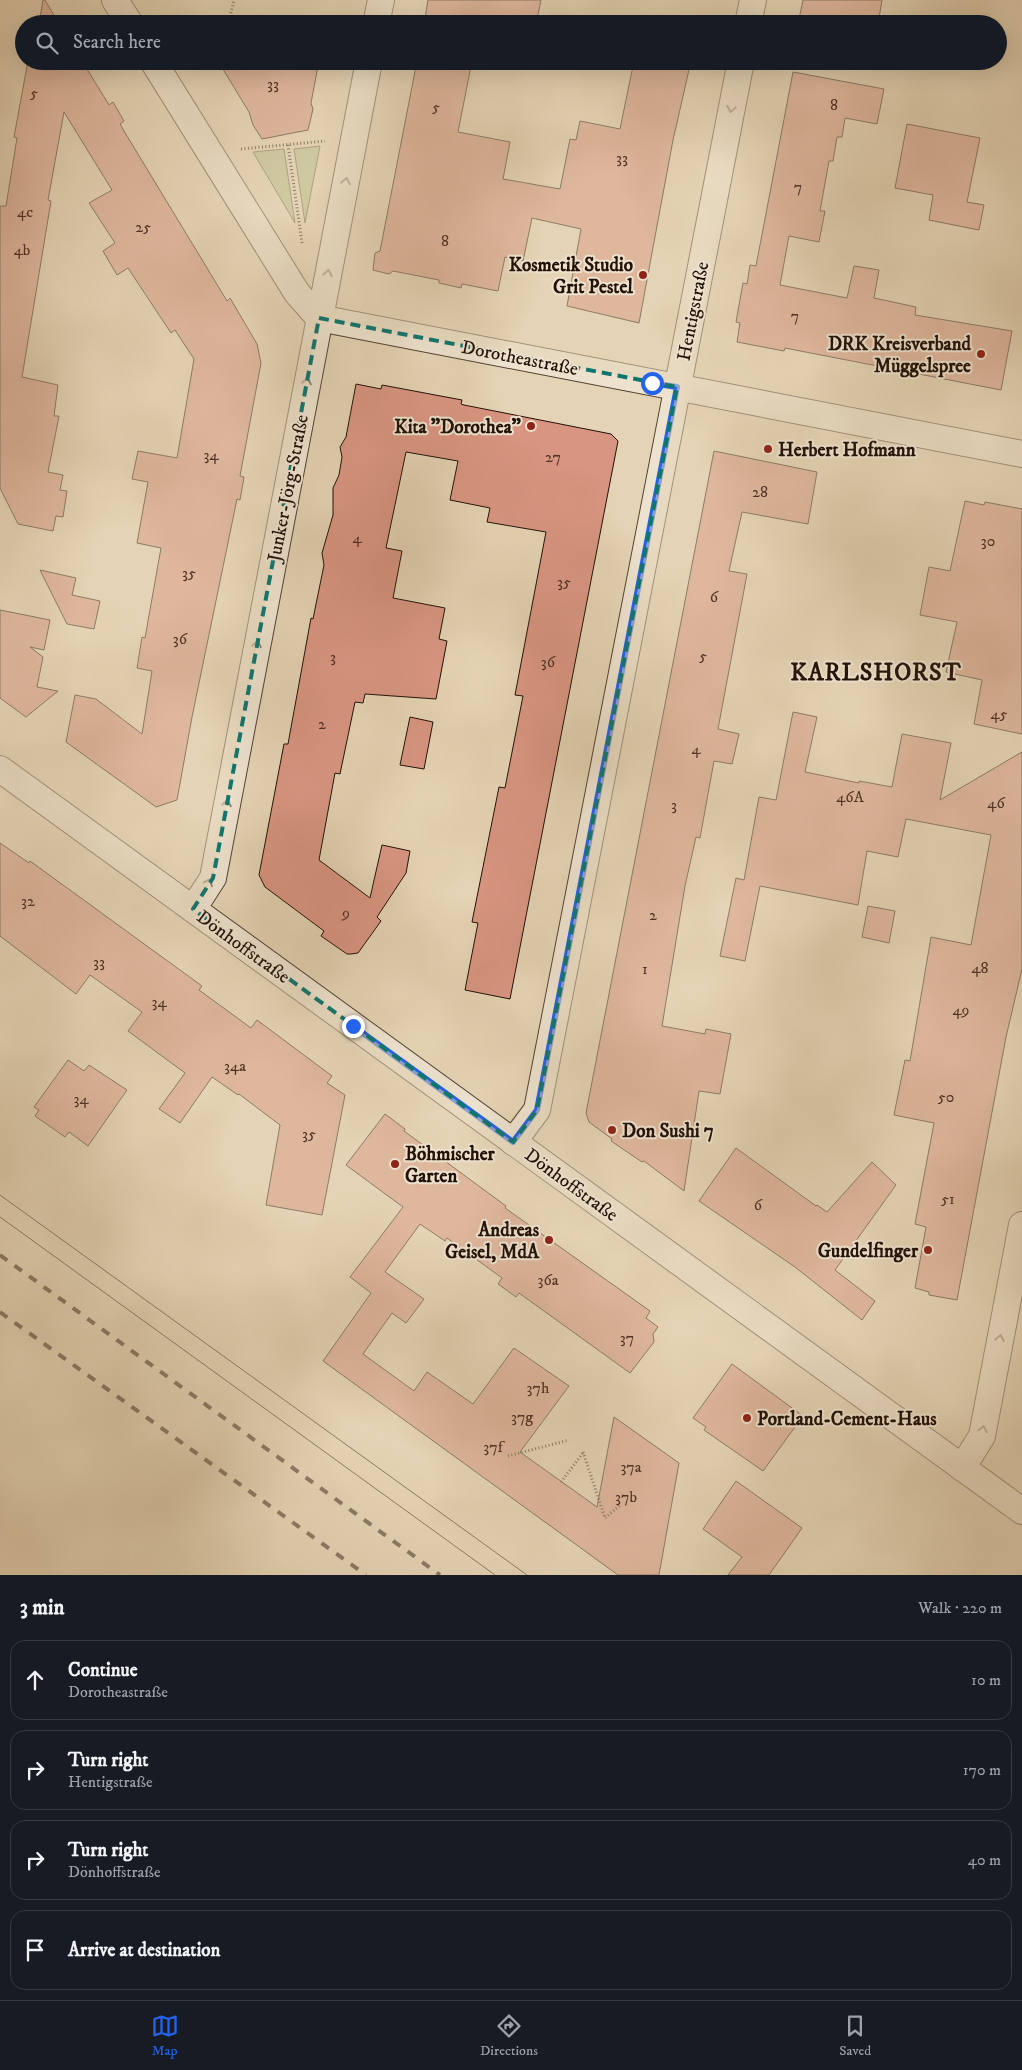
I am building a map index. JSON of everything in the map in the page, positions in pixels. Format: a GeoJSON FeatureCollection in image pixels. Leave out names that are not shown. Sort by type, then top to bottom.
{"type":"FeatureCollection","features":[{"type":"Feature","properties":{"kind":"street"},"geometry":{"type":"LineString","coordinates":[[115,0],[124,15]]}},
{"type":"Feature","properties":{"kind":"street"},"geometry":{"type":"LineString","coordinates":[[378,15],[381,0]]}},
{"type":"Feature","properties":{"kind":"street"},"geometry":{"type":"LineString","coordinates":[[750,15],[753,0]]}},
{"type":"Feature","properties":{"kind":"street"},"geometry":{"type":"LineString","coordinates":[[159,70],[297,293],[320,318]]}},
{"type":"Feature","properties":{"kind":"street","name":"Junker-Jörg-Straße"},"geometry":{"type":"LineString","coordinates":[[193,909],[212,878],[367,70]]}},
{"type":"Feature","properties":{"kind":"street","name":"Hentigstraße"},"geometry":{"type":"LineString","coordinates":[[513,1142],[537,1110],[739,70]]}},
{"type":"Feature","properties":{"kind":"street","name":"Dorotheastraße"},"geometry":{"type":"LineString","coordinates":[[320,318],[1022,454]]}},
{"type":"Feature","properties":{"kind":"street","name":"Dönhoffstraße"},"geometry":{"type":"LineString","coordinates":[[0,769],[1022,1511]]}},
{"type":"Feature","properties":{"kind":"street"},"geometry":{"type":"LineString","coordinates":[[962,1468],[982,1436],[1022,1225]]}},
{"type":"Feature","properties":{"kind":"path"},"geometry":{"type":"LineString","coordinates":[[230,15],[234,0]]}},
{"type":"Feature","properties":{"kind":"path"},"geometry":{"type":"LineString","coordinates":[[238,150],[326,140]]}},
{"type":"Feature","properties":{"kind":"path"},"geometry":{"type":"LineString","coordinates":[[288,145],[303,249]]}},
{"type":"Feature","properties":{"kind":"path"},"geometry":{"type":"LineString","coordinates":[[508,1456],[569,1440]]}},
{"type":"Feature","properties":{"kind":"path"},"geometry":{"type":"LineString","coordinates":[[561,1482],[583,1452],[605,1518],[620,1504]]}},
{"type":"Feature","properties":{"kind":"highlighted area"},"geometry":{"type":"Polygon","coordinates":[[[319,318],[677,387],[537,1110],[513,1142],[193,909],[213,878],[319,318]]]}},
{"type":"Feature","properties":{"kind":"green space"},"geometry":{"type":"Polygon","coordinates":[[[320,146],[305,223],[294,149],[320,146]]]}},
{"type":"Feature","properties":{"kind":"green space"},"geometry":{"type":"Polygon","coordinates":[[[284,149],[295,223],[253,152],[284,149]]]}},
{"type":"Feature","properties":{"kind":"building"},"geometry":{"type":"Polygon","coordinates":[[[43,0],[45,0],[54,15],[40,15],[43,0]]]}},
{"type":"Feature","properties":{"kind":"building"},"geometry":{"type":"Polygon","coordinates":[[[428,0],[541,0],[538,15],[426,15],[428,0]]]}},
{"type":"Feature","properties":{"kind":"building"},"geometry":{"type":"Polygon","coordinates":[[[803,0],[882,0],[880,15],[800,15],[803,0]]]}},
{"type":"Feature","properties":{"kind":"building"},"geometry":{"type":"Polygon","coordinates":[[[26,70],[88,70],[109,105],[113,102],[124,121],[120,124],[127,136],[227,301],[230,298],[257,344],[261,363],[240,476],[244,477],[240,500],[237,499],[192,717],[177,800],[156,807],[66,742],[75,695],[96,699],[142,734],[152,671],[137,668],[142,637],[145,638],[161,548],[137,543],[148,482],[132,479],[138,451],[177,458],[194,359],[175,330],[171,333],[128,268],[117,275],[103,251],[115,243],[89,203],[112,190],[64,112],[48,200],[51,201],[22,377],[58,385],[54,416],[59,416],[48,472],[63,475],[60,490],[67,491],[63,517],[56,516],[53,531],[18,524],[0,488],[0,206],[6,206],[17,138],[14,137],[26,70]]]}},
{"type":"Feature","properties":{"kind":"building"},"geometry":{"type":"Polygon","coordinates":[[[223,70],[317,70],[311,103],[313,109],[308,130],[262,139],[253,125],[249,112],[223,70]]]}},
{"type":"Feature","properties":{"kind":"building"},"geometry":{"type":"Polygon","coordinates":[[[415,70],[470,70],[458,132],[510,142],[503,179],[560,189],[570,139],[576,140],[580,121],[620,129],[632,70],[689,70],[673,140],[639,323],[567,306],[581,229],[532,218],[523,261],[505,257],[498,291],[462,284],[461,288],[439,283],[439,280],[393,271],[389,274],[373,270],[375,253],[380,251],[415,70]]]}},
{"type":"Feature","properties":{"kind":"building"},"geometry":{"type":"Polygon","coordinates":[[[793,72],[884,89],[877,124],[845,118],[842,137],[837,137],[833,161],[829,161],[820,211],[825,211],[819,242],[789,236],[780,285],[847,298],[854,266],[879,270],[874,298],[916,307],[915,315],[1012,331],[1001,390],[785,348],[784,351],[737,342],[740,323],[736,322],[743,283],[747,284],[750,265],[756,266],[793,72]]]}},
{"type":"Feature","properties":{"kind":"building"},"geometry":{"type":"Polygon","coordinates":[[[907,124],[980,138],[967,202],[984,205],[979,230],[929,220],[933,195],[895,188],[907,124]]]}},
{"type":"Feature","properties":{"kind":"building"},"geometry":{"type":"Polygon","coordinates":[[[356,384],[381,389],[382,385],[462,400],[461,404],[464,405],[611,434],[618,441],[510,999],[465,990],[478,923],[472,922],[499,787],[505,788],[523,696],[515,695],[546,532],[487,522],[490,508],[450,500],[458,461],[406,452],[386,548],[402,551],[393,598],[445,608],[439,639],[447,641],[436,699],[365,694],[363,703],[355,702],[340,774],[335,773],[319,860],[370,898],[382,845],[410,851],[406,873],[377,917],[381,921],[358,953],[351,954],[347,954],[321,936],[324,931],[265,887],[259,875],[284,744],[288,744],[311,618],[313,619],[324,565],[322,553],[333,515],[333,488],[339,475],[342,457],[340,447],[346,437],[356,384]]]}},
{"type":"Feature","properties":{"kind":"building"},"geometry":{"type":"Polygon","coordinates":[[[714,451],[817,472],[808,524],[742,512],[729,571],[747,574],[718,729],[739,734],[732,764],[714,761],[700,838],[696,837],[685,886],[662,1026],[705,1034],[706,1029],[731,1034],[720,1094],[699,1091],[684,1191],[644,1161],[642,1162],[611,1141],[612,1139],[589,1122],[586,1113],[714,451]]]}},
{"type":"Feature","properties":{"kind":"building"},"geometry":{"type":"Polygon","coordinates":[[[965,501],[984,505],[985,502],[1022,509],[1022,734],[974,724],[982,680],[946,672],[957,622],[920,615],[929,567],[950,571],[965,501]]]}},
{"type":"Feature","properties":{"kind":"building"},"geometry":{"type":"Polygon","coordinates":[[[40,570],[76,578],[72,595],[100,601],[94,629],[67,624],[40,570]]]}},
{"type":"Feature","properties":{"kind":"building"},"geometry":{"type":"Polygon","coordinates":[[[0,610],[50,620],[44,650],[30,647],[43,657],[37,687],[58,691],[26,717],[0,698],[0,610]]]}},
{"type":"Feature","properties":{"kind":"building"},"geometry":{"type":"Polygon","coordinates":[[[793,712],[817,717],[805,772],[859,783],[859,781],[892,787],[902,734],[951,743],[940,800],[1022,752],[1022,969],[1006,1037],[957,1300],[929,1295],[929,1292],[915,1288],[926,1227],[915,1224],[934,1123],[894,1115],[905,1060],[910,1061],[931,937],[971,945],[991,835],[906,819],[898,857],[867,851],[858,905],[760,886],[745,961],[720,956],[736,878],[744,880],[759,797],[776,800],[793,712]]]}},
{"type":"Feature","properties":{"kind":"building"},"geometry":{"type":"Polygon","coordinates":[[[410,717],[433,722],[424,769],[400,765],[410,717]]]}},
{"type":"Feature","properties":{"kind":"building"},"geometry":{"type":"Polygon","coordinates":[[[0,843],[29,863],[30,861],[202,986],[199,990],[251,1028],[257,1020],[332,1076],[327,1083],[345,1095],[322,1215],[266,1205],[280,1125],[239,1094],[212,1077],[180,1123],[159,1109],[185,1073],[128,1031],[142,1012],[90,975],[76,994],[0,936],[0,843]]]}},
{"type":"Feature","properties":{"kind":"building"},"geometry":{"type":"Polygon","coordinates":[[[868,906],[895,911],[889,943],[862,937],[868,906]]]}},
{"type":"Feature","properties":{"kind":"building"},"geometry":{"type":"Polygon","coordinates":[[[68,1060],[84,1071],[89,1065],[127,1090],[88,1146],[69,1132],[65,1137],[35,1116],[39,1110],[34,1107],[68,1060]]]}},
{"type":"Feature","properties":{"kind":"building"},"geometry":{"type":"Polygon","coordinates":[[[385,1114],[405,1129],[404,1131],[506,1206],[505,1208],[650,1311],[646,1318],[658,1327],[653,1334],[654,1342],[630,1373],[519,1293],[516,1297],[498,1284],[502,1278],[447,1238],[445,1241],[420,1224],[385,1272],[424,1299],[406,1323],[392,1313],[363,1354],[414,1391],[427,1372],[473,1404],[514,1348],[569,1386],[520,1452],[597,1507],[614,1417],[679,1463],[659,1575],[618,1575],[323,1361],[371,1293],[350,1277],[403,1207],[346,1165],[385,1114]]]}},
{"type":"Feature","properties":{"kind":"building"},"geometry":{"type":"Polygon","coordinates":[[[736,1148],[827,1212],[872,1162],[896,1185],[835,1270],[875,1301],[862,1320],[795,1267],[699,1201],[736,1148]]]}},
{"type":"Feature","properties":{"kind":"building","name":"Portland-Cement-Haus"},"geometry":{"type":"Polygon","coordinates":[[[732,1364],[803,1416],[763,1471],[704,1430],[706,1427],[693,1418],[732,1364]]]}},
{"type":"Feature","properties":{"kind":"building"},"geometry":{"type":"Polygon","coordinates":[[[736,1481],[802,1528],[769,1575],[728,1575],[742,1557],[703,1529],[736,1481]]]}},
{"type":"Feature","properties":{"kind":"tram line"},"geometry":{"type":"LineString","coordinates":[[0,1195],[527,1575]]}},
{"type":"Feature","properties":{"kind":"tram line"},"geometry":{"type":"LineString","coordinates":[[0,1217],[495,1575]]}},
{"type":"Feature","properties":{"kind":"railway"},"geometry":{"type":"LineString","coordinates":[[0,1255],[440,1575]]}},
{"type":"Feature","properties":{"kind":"railway"},"geometry":{"type":"LineString","coordinates":[[0,1312],[366,1575]]}},
{"type":"Feature","properties":{"kind":"place","name":"Kosmetik Studio Grit Pestel"},"geometry":{"type":"Point","coordinates":[643,275]}},
{"type":"Feature","properties":{"kind":"place","name":"DRK Kreisverband Müggelspree"},"geometry":{"type":"Point","coordinates":[981,354]}},
{"type":"Feature","properties":{"kind":"place","name":"Kita \"Dorothea\""},"geometry":{"type":"Point","coordinates":[531,426]}},
{"type":"Feature","properties":{"kind":"place","name":"Herbert Hofmann"},"geometry":{"type":"Point","coordinates":[768,449]}},
{"type":"Feature","properties":{"kind":"place","name":"Don Sushi 7"},"geometry":{"type":"Point","coordinates":[612,1130]}},
{"type":"Feature","properties":{"kind":"place","name":"Böhmischer Garten"},"geometry":{"type":"Point","coordinates":[395,1164]}},
{"type":"Feature","properties":{"kind":"place","name":"Andreas Geisel, MdA"},"geometry":{"type":"Point","coordinates":[549,1240]}},
{"type":"Feature","properties":{"kind":"place","name":"Gundelfinger"},"geometry":{"type":"Point","coordinates":[928,1250]}},
{"type":"Feature","properties":{"kind":"place","name":"Portland-Cement-Haus"},"geometry":{"type":"Point","coordinates":[747,1418]}},
{"type":"Feature","properties":{"kind":"district","name":"KARLSHORST"},"geometry":{"type":"Point","coordinates":[876,672]}},
{"type":"Feature","properties":{"kind":"route"},"geometry":{"type":"LineString","coordinates":[[353,1026],[513,1142],[537,1110],[677,387],[652,383]]}}]}
